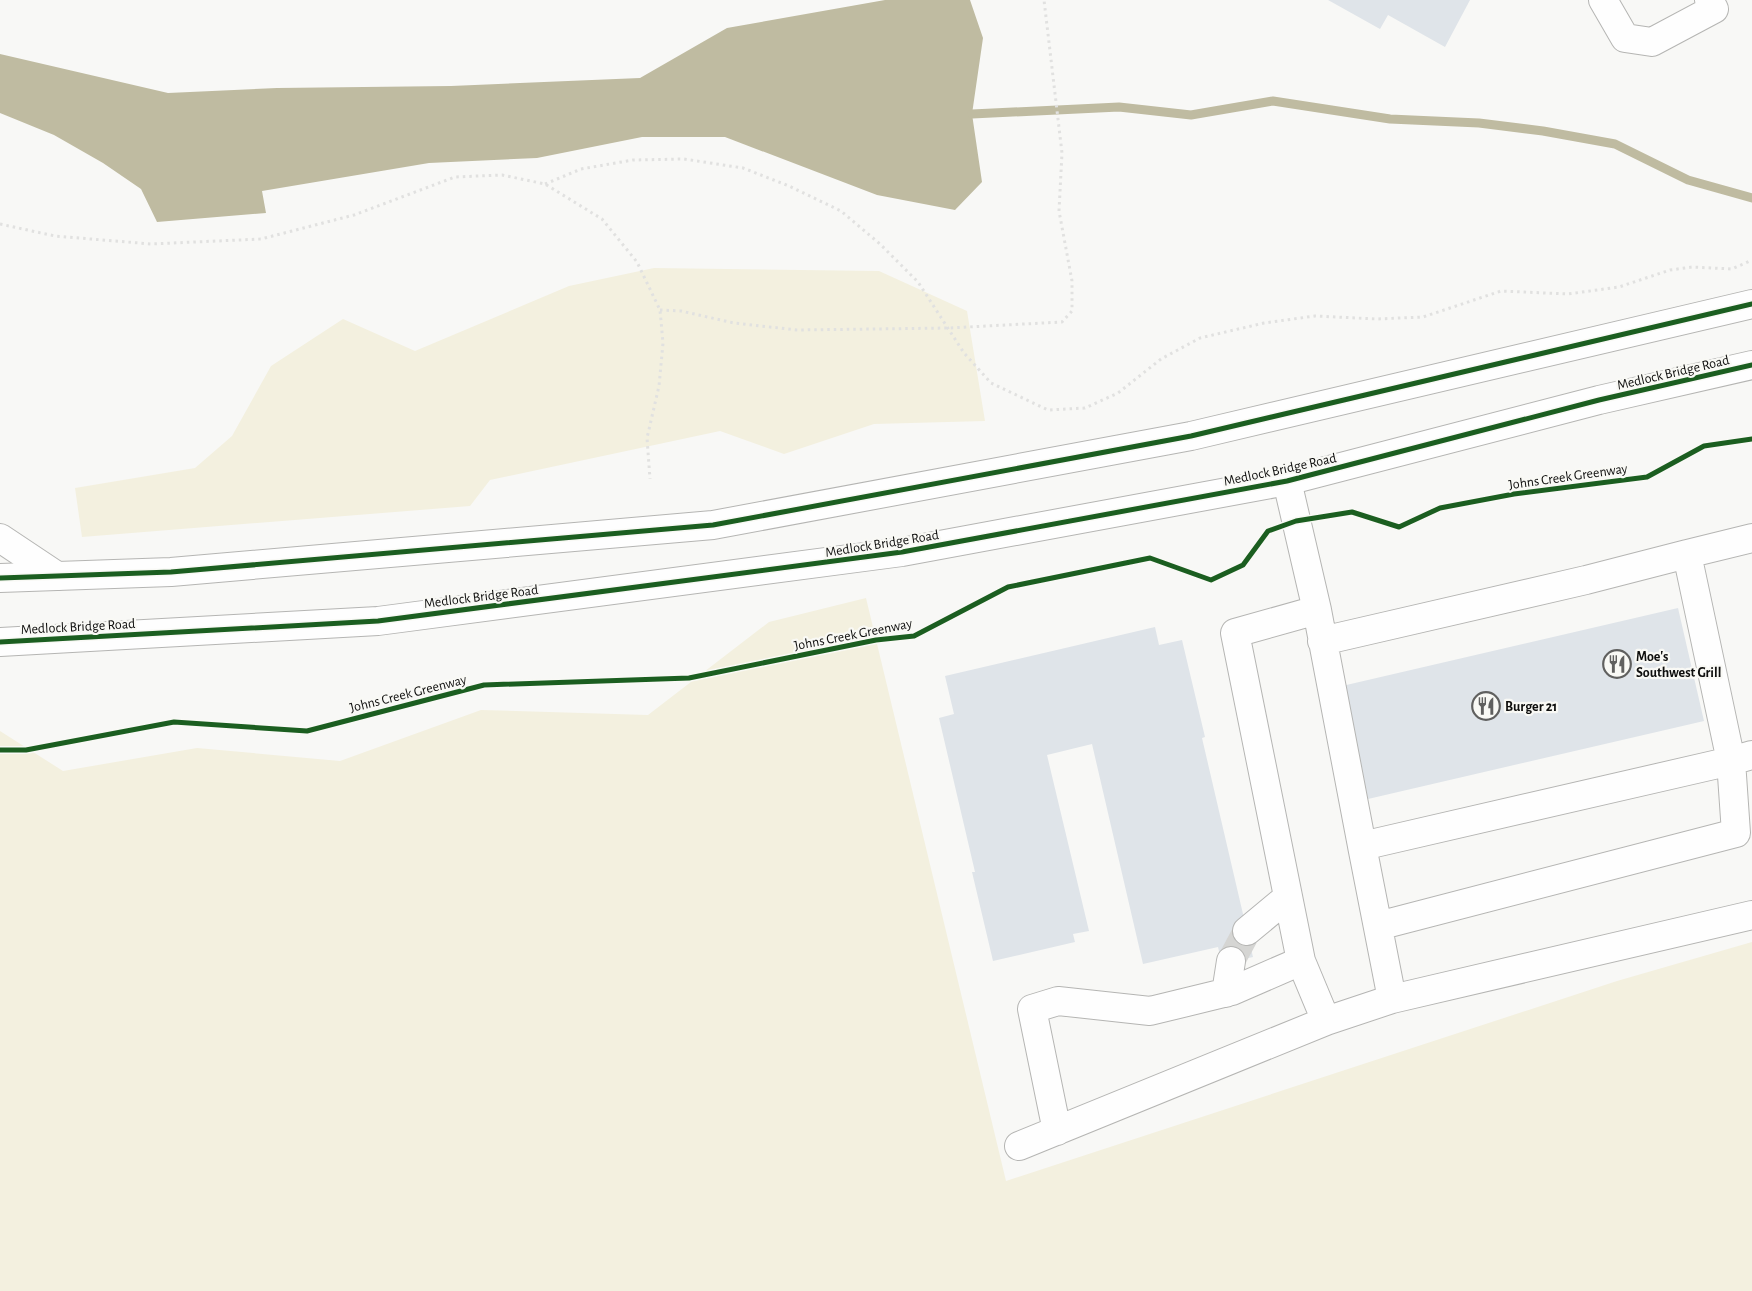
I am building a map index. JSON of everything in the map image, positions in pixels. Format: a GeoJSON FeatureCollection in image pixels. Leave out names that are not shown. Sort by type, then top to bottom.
{"type":"FeatureCollection","features":[{"type":"Feature","properties":{"kind":"main road"},"geometry":{"type":"LineString","coordinates":[[1602,0],[1625,38],[1652,42],[1714,9],[1709,0]]}},
{"type":"Feature","properties":{"kind":"main road"},"geometry":{"type":"LineString","coordinates":[[0,578],[171,572],[713,525],[1190,436],[1752,304]]}},
{"type":"Feature","properties":{"kind":"main road","name":"Medlock Bridge Road"},"geometry":{"type":"LineString","coordinates":[[0,642],[378,620],[902,552],[1287,481],[1599,400],[1752,365]]}},
{"type":"Feature","properties":{"kind":"main road"},"geometry":{"type":"LineString","coordinates":[[1287,481],[1316,610],[1392,1000]]}},
{"type":"Feature","properties":{"kind":"main road"},"geometry":{"type":"LineString","coordinates":[[0,538],[57,576]]}},
{"type":"Feature","properties":{"kind":"main road"},"geometry":{"type":"LineString","coordinates":[[1322,640],[1586,580],[1752,538]]}},
{"type":"Feature","properties":{"kind":"main road"},"geometry":{"type":"LineString","coordinates":[[1378,926],[1736,834],[1742,758],[1687,554]]}},
{"type":"Feature","properties":{"kind":"main road"},"geometry":{"type":"LineString","coordinates":[[1316,610],[1235,633],[1301,962],[1326,1022]]}},
{"type":"Feature","properties":{"kind":"main road"},"geometry":{"type":"LineString","coordinates":[[1362,846],[1742,758]]}},
{"type":"Feature","properties":{"kind":"main road"},"geometry":{"type":"LineString","coordinates":[[1247,931],[1288,897]]}},
{"type":"Feature","properties":{"kind":"main road"},"geometry":{"type":"LineString","coordinates":[[1019,1146],[1326,1022],[1392,1000],[1752,915]]}},
{"type":"Feature","properties":{"kind":"main road"},"geometry":{"type":"LineString","coordinates":[[1226,993],[1231,962]]}},
{"type":"Feature","properties":{"kind":"main road"},"geometry":{"type":"LineString","coordinates":[[1057,1131],[1032,1010],[1058,1001],[1150,1011],[1226,993],[1301,962]]}},
{"type":"Feature","properties":{"kind":"path"},"geometry":{"type":"LineString","coordinates":[[660,310],[681,311],[734,323],[797,330],[949,328],[1062,322],[1072,311],[1072,281],[1059,211],[1062,153],[1044,0]]}},
{"type":"Feature","properties":{"kind":"path"},"geometry":{"type":"LineString","coordinates":[[545,184],[581,169],[633,160],[684,159],[743,168],[789,186],[841,211],[880,244],[918,282],[964,353],[991,383],[1048,410],[1085,408],[1118,394],[1161,359],[1200,338],[1264,322],[1315,316],[1378,319],[1423,318],[1501,291],[1568,294],[1619,287],[1670,270],[1692,267],[1732,269],[1751,260]]}},
{"type":"Feature","properties":{"kind":"path"},"geometry":{"type":"LineString","coordinates":[[0,224],[55,236],[151,244],[261,239],[354,215],[455,177],[502,175],[545,184],[602,219],[637,262],[660,310],[663,343],[659,386],[647,438],[650,479]]}},
{"type":"Feature","properties":{"kind":"shaded area"},"geometry":{"type":"Polygon","coordinates":[[[885,0],[970,0],[983,38],[972,114],[982,182],[955,210],[877,195],[725,137],[642,137],[537,158],[429,163],[262,191],[266,213],[157,222],[141,189],[103,163],[54,135],[0,113],[0,54],[168,93],[277,88],[451,86],[640,78],[727,28],[885,0]]]}},
{"type":"Feature","properties":{"kind":"shaded area"},"geometry":{"type":"Polygon","coordinates":[[[654,268],[879,271],[967,311],[985,421],[874,424],[784,454],[720,431],[490,480],[470,506],[82,537],[75,488],[195,468],[232,436],[271,366],[343,319],[415,351],[569,286],[654,268]]]}},
{"type":"Feature","properties":{"kind":"shaded area"},"geometry":{"type":"Polygon","coordinates":[[[866,598],[1006,1181],[1617,981],[1752,942],[1752,1291],[0,1291],[0,731],[63,771],[197,748],[340,761],[481,710],[648,715],[769,622],[866,598]]]}},
{"type":"Feature","properties":{"kind":"building"},"geometry":{"type":"Polygon","coordinates":[[[1328,0],[1470,0],[1445,47],[1388,15],[1380,29],[1328,0]]]}},
{"type":"Feature","properties":{"kind":"building"},"geometry":{"type":"Polygon","coordinates":[[[1678,608],[1704,721],[1368,799],[1342,686],[1678,608]]]}},
{"type":"Feature","properties":{"kind":"building"},"geometry":{"type":"Polygon","coordinates":[[[1155,627],[1159,645],[1182,640],[1205,737],[1202,738],[1253,957],[1222,964],[1218,947],[1143,964],[1092,744],[1047,755],[1089,931],[1073,934],[1075,942],[993,961],[972,872],[975,872],[939,718],[954,714],[945,676],[1155,627]]]}},
{"type":"Feature","properties":{"kind":"waterway"},"geometry":{"type":"LineString","coordinates":[[972,114],[1119,107],[1191,115],[1273,101],[1390,119],[1479,123],[1543,131],[1615,144],[1688,180],[1752,198]]}},
{"type":"Feature","properties":{"kind":"tunnel"},"geometry":{"type":"LineString","coordinates":[[1231,961],[1247,931]]}},
{"type":"Feature","properties":{"kind":"cycle path"},"geometry":{"type":"LineString","coordinates":[[0,578],[171,572],[713,525],[1191,436],[1752,304]]}},
{"type":"Feature","properties":{"kind":"cycle path"},"geometry":{"type":"LineString","coordinates":[[0,642],[378,621],[902,552],[1287,481],[1599,400],[1752,365]]}},
{"type":"Feature","properties":{"kind":"cycle path","name":"Johns Creek Greenway"},"geometry":{"type":"LineString","coordinates":[[0,750],[26,750],[174,722],[307,731],[484,685],[689,678],[876,640],[914,636],[1008,587],[1150,558],[1211,580],[1243,565],[1268,531],[1296,521],[1352,512],[1399,527],[1440,508],[1514,494],[1647,477],[1704,446],[1752,439]]}},
{"type":"Feature","properties":{"kind":"place","name":"Moe's Southwest Grill"},"geometry":{"type":"Point","coordinates":[1617,664]}},
{"type":"Feature","properties":{"kind":"place","name":"Burger 21"},"geometry":{"type":"Point","coordinates":[1486,706]}}]}
